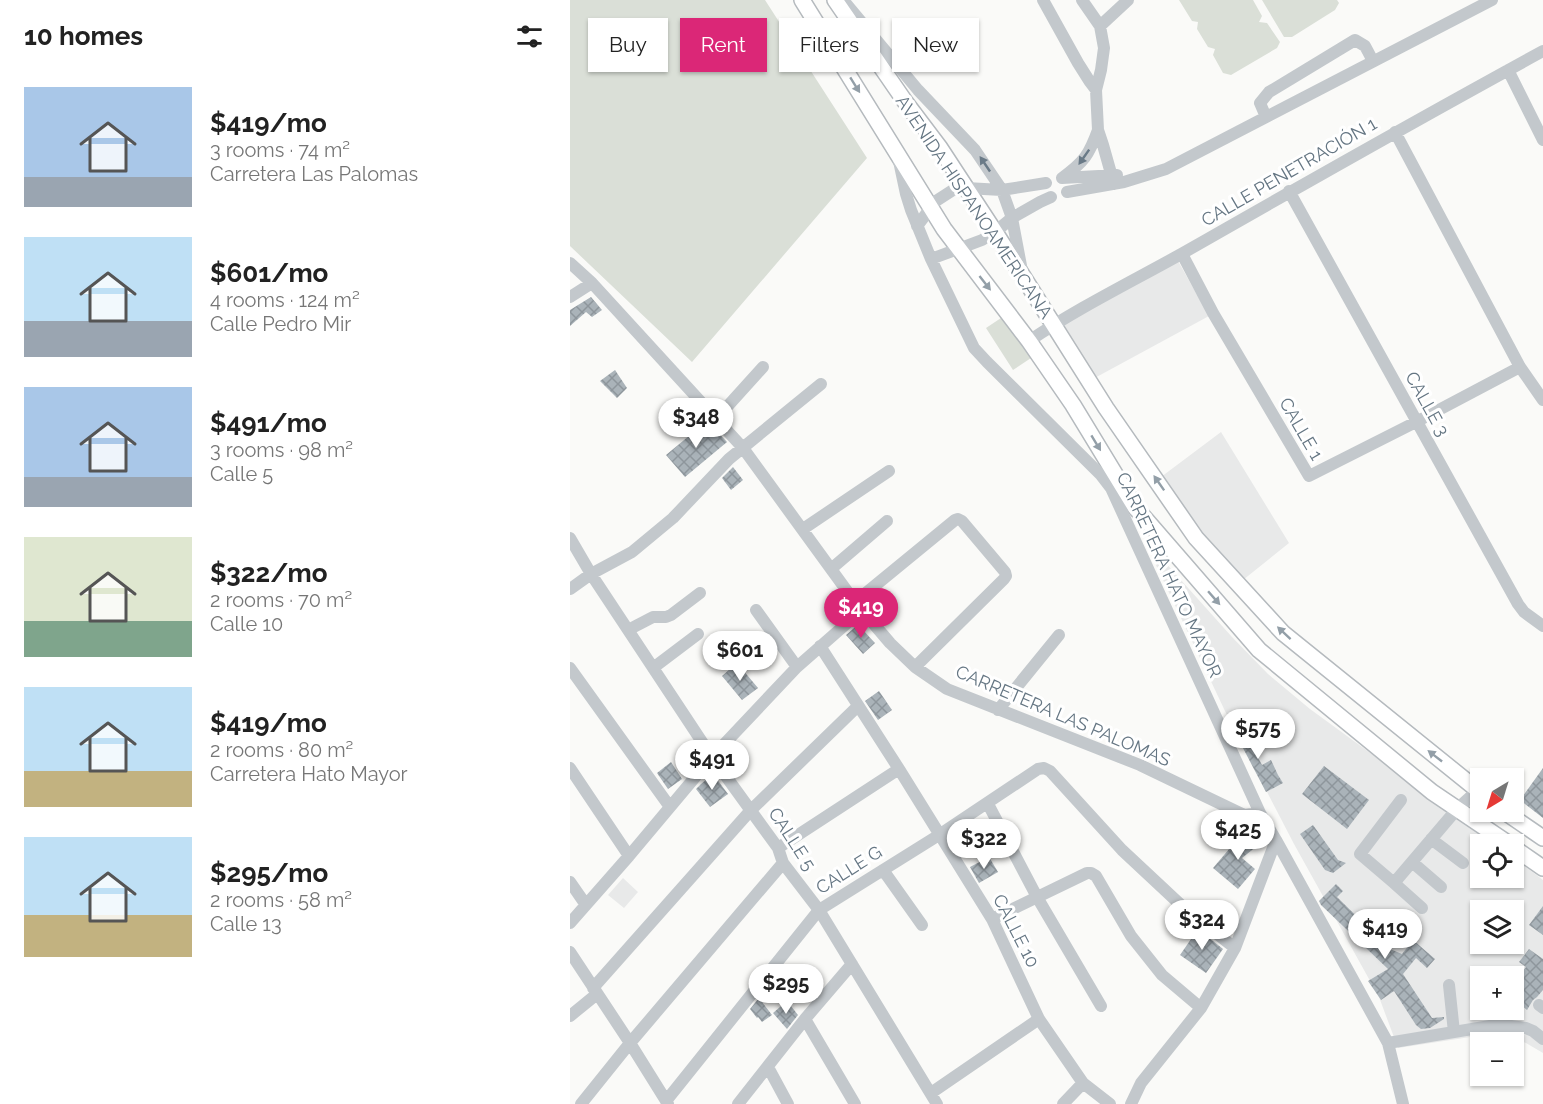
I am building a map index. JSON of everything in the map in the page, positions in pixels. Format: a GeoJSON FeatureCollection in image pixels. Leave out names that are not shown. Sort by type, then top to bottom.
{"type":"FeatureCollection","features":[{"type":"Feature","properties":{"kind":"main road","name":"AVENIDA HISPANOAMERICANA"},"geometry":{"type":"LineString","coordinates":[[802,0],[930,207],[1029,341],[1073,405],[1135,507],[1259,650],[1423,784],[1494,834]]}},
{"type":"Feature","properties":{"kind":"main road","name":"AVENIDA HISPANOAMERICANA"},"geometry":{"type":"LineString","coordinates":[[835,0],[966,188],[1106,408],[1196,538],[1283,633],[1470,784]]}},
{"type":"Feature","properties":{"kind":"main road"},"geometry":{"type":"LineString","coordinates":[[1520,822],[1543,838]]}},
{"type":"Feature","properties":{"kind":"main road"},"geometry":{"type":"LineString","coordinates":[[1524,855],[1543,868]]}},
{"type":"Feature","properties":{"kind":"street"},"geometry":{"type":"LineString","coordinates":[[843,0],[918,90],[975,150],[1002,190],[1012,218],[1023,278]]}},
{"type":"Feature","properties":{"kind":"street"},"geometry":{"type":"LineString","coordinates":[[1043,0],[1078,63],[1096,90]]}},
{"type":"Feature","properties":{"kind":"street"},"geometry":{"type":"LineString","coordinates":[[1082,0],[1100,26],[1104,48],[1096,90],[1098,130],[1113,179]]}},
{"type":"Feature","properties":{"kind":"street"},"geometry":{"type":"LineString","coordinates":[[1100,26],[1128,0]]}},
{"type":"Feature","properties":{"kind":"street"},"geometry":{"type":"LineString","coordinates":[[1098,130],[1088,154],[1079,165],[1062,178],[1113,179],[1143,176],[1166,168],[1492,0]]}},
{"type":"Feature","properties":{"kind":"street"},"geometry":{"type":"LineString","coordinates":[[1266,117],[1260,103],[1269,92],[1355,40],[1365,46],[1373,61]]}},
{"type":"Feature","properties":{"kind":"street","name":"CALLE PENETRACIÓN 1"},"geometry":{"type":"LineString","coordinates":[[1053,325],[1543,51]]}},
{"type":"Feature","properties":{"kind":"street"},"geometry":{"type":"LineString","coordinates":[[1508,70],[1543,140]]}},
{"type":"Feature","properties":{"kind":"street"},"geometry":{"type":"LineString","coordinates":[[1395,132],[1520,367],[1543,400]]}},
{"type":"Feature","properties":{"kind":"street","name":"CARRETERA HATO MAYOR"},"geometry":{"type":"LineString","coordinates":[[897,155],[906,195],[917,226],[974,348],[1101,475],[1111,488],[1260,813],[1388,1043],[1403,1104]]}},
{"type":"Feature","properties":{"kind":"street"},"geometry":{"type":"LineString","coordinates":[[1067,192],[1113,179]]}},
{"type":"Feature","properties":{"kind":"street"},"geometry":{"type":"LineString","coordinates":[[917,226],[930,207],[953,189],[1002,190],[1046,183]]}},
{"type":"Feature","properties":{"kind":"street","name":"CALLE 3"},"geometry":{"type":"LineString","coordinates":[[1289,191],[1518,604],[1524,612],[1543,626]]}},
{"type":"Feature","properties":{"kind":"street"},"geometry":{"type":"LineString","coordinates":[[931,259],[982,240],[1012,218],[1051,197]]}},
{"type":"Feature","properties":{"kind":"street","name":"CALLE 1"},"geometry":{"type":"LineString","coordinates":[[1182,254],[1213,314],[1307,475],[1310,476],[1520,367]]}},
{"type":"Feature","properties":{"kind":"street","name":"CARRETERA LAS PALOMAS"},"geometry":{"type":"LineString","coordinates":[[570,263],[592,282],[743,448],[858,606],[890,643],[915,667],[947,689],[1140,765],[1244,815],[1260,813]]}},
{"type":"Feature","properties":{"kind":"street"},"geometry":{"type":"LineString","coordinates":[[570,297],[592,282]]}},
{"type":"Feature","properties":{"kind":"street","name":"AVENIDA HISPANOAMERICANA"},"geometry":{"type":"LineString","coordinates":[[1029,341],[1053,325]]}},
{"type":"Feature","properties":{"kind":"street"},"geometry":{"type":"LineString","coordinates":[[717,419],[763,367]]}},
{"type":"Feature","properties":{"kind":"street"},"geometry":{"type":"LineString","coordinates":[[570,589],[591,574],[632,552],[673,518],[721,467],[821,384]]}},
{"type":"Feature","properties":{"kind":"street"},"geometry":{"type":"LineString","coordinates":[[803,529],[889,471]]}},
{"type":"Feature","properties":{"kind":"street"},"geometry":{"type":"LineString","coordinates":[[570,923],[712,757],[797,667],[858,606],[958,519],[1005,572],[1006,576],[915,667]]}},
{"type":"Feature","properties":{"kind":"street"},"geometry":{"type":"LineString","coordinates":[[831,569],[887,521]]}},
{"type":"Feature","properties":{"kind":"street","name":"CALLE 5"},"geometry":{"type":"LineString","coordinates":[[570,538],[591,574],[712,757],[778,848],[783,863],[819,910],[934,1099]]}},
{"type":"Feature","properties":{"kind":"street"},"geometry":{"type":"LineString","coordinates":[[628,630],[652,617],[671,615],[700,593]]}},
{"type":"Feature","properties":{"kind":"street"},"geometry":{"type":"LineString","coordinates":[[756,610],[797,667]]}},
{"type":"Feature","properties":{"kind":"street"},"geometry":{"type":"LineString","coordinates":[[653,668],[698,634]]}},
{"type":"Feature","properties":{"kind":"street"},"geometry":{"type":"LineString","coordinates":[[998,710],[1059,635]]}},
{"type":"Feature","properties":{"kind":"street","name":"CALLE 10"},"geometry":{"type":"LineString","coordinates":[[820,646],[992,919],[1039,1019],[1083,1083],[1110,1104]]}},
{"type":"Feature","properties":{"kind":"street"},"geometry":{"type":"LineString","coordinates":[[570,669],[670,807]]}},
{"type":"Feature","properties":{"kind":"street"},"geometry":{"type":"LineString","coordinates":[[570,1016],[595,991],[751,810],[858,706]]}},
{"type":"Feature","properties":{"kind":"street"},"geometry":{"type":"LineString","coordinates":[[570,768],[629,856]]}},
{"type":"Feature","properties":{"kind":"street","name":"CALLE G"},"geometry":{"type":"LineString","coordinates":[[667,1102],[819,910],[988,804],[1038,769],[1044,768],[1050,771],[1122,850],[1183,907],[1236,948]]}},
{"type":"Feature","properties":{"kind":"street"},"geometry":{"type":"LineString","coordinates":[[778,848],[899,770]]}},
{"type":"Feature","properties":{"kind":"street"},"geometry":{"type":"LineString","coordinates":[[1394,884],[1457,809],[1470,798]]}},
{"type":"Feature","properties":{"kind":"street"},"geometry":{"type":"LineString","coordinates":[[1401,800],[1360,854],[1422,908]]}},
{"type":"Feature","properties":{"kind":"street"},"geometry":{"type":"LineString","coordinates":[[988,804],[1037,897],[1101,1006]]}},
{"type":"Feature","properties":{"kind":"street"},"geometry":{"type":"LineString","coordinates":[[1431,839],[1463,863]]}},
{"type":"Feature","properties":{"kind":"street"},"geometry":{"type":"LineString","coordinates":[[1131,1104],[1141,1083],[1201,1008],[1236,948],[1276,840]]}},
{"type":"Feature","properties":{"kind":"street"},"geometry":{"type":"LineString","coordinates":[[1412,862],[1441,886]]}},
{"type":"Feature","properties":{"kind":"street"},"geometry":{"type":"LineString","coordinates":[[581,1104],[783,863]]}},
{"type":"Feature","properties":{"kind":"street"},"geometry":{"type":"LineString","coordinates":[[883,870],[922,925]]}},
{"type":"Feature","properties":{"kind":"street"},"geometry":{"type":"LineString","coordinates":[[992,919],[1091,873],[1096,876],[1131,936],[1162,975],[1201,1008]]}},
{"type":"Feature","properties":{"kind":"street"},"geometry":{"type":"LineString","coordinates":[[570,882],[586,905]]}},
{"type":"Feature","properties":{"kind":"street"},"geometry":{"type":"LineString","coordinates":[[570,952],[667,1102]]}},
{"type":"Feature","properties":{"kind":"street"},"geometry":{"type":"LineString","coordinates":[[738,1104],[852,964]]}},
{"type":"Feature","properties":{"kind":"street"},"geometry":{"type":"LineString","coordinates":[[1449,985],[1454,1032]]}},
{"type":"Feature","properties":{"kind":"street"},"geometry":{"type":"LineString","coordinates":[[805,1019],[855,1104]]}},
{"type":"Feature","properties":{"kind":"street"},"geometry":{"type":"LineString","coordinates":[[934,1099],[1039,1019]]}},
{"type":"Feature","properties":{"kind":"street"},"geometry":{"type":"LineString","coordinates":[[1388,1043],[1490,1026],[1526,1028],[1543,1039]]}},
{"type":"Feature","properties":{"kind":"street"},"geometry":{"type":"LineString","coordinates":[[768,1067],[788,1104]]}},
{"type":"Feature","properties":{"kind":"street"},"geometry":{"type":"LineString","coordinates":[[1063,1104],[1083,1083]]}},
{"type":"Feature","properties":{"kind":"shaded area"},"geometry":{"type":"Polygon","coordinates":[[[570,0],[765,0],[779,22],[779,72],[811,72],[867,158],[692,362],[570,246],[570,0]]]}},
{"type":"Feature","properties":{"kind":"shaded area"},"geometry":{"type":"Polygon","coordinates":[[[1179,0],[1253,0],[1262,16],[1259,22],[1267,23],[1280,42],[1277,48],[1231,75],[1223,73],[1213,55],[1215,49],[1208,47],[1197,29],[1198,22],[1192,21],[1179,0]]]}},
{"type":"Feature","properties":{"kind":"shaded area"},"geometry":{"type":"Polygon","coordinates":[[[1262,0],[1337,0],[1339,3],[1335,10],[1292,37],[1284,37],[1262,0]]]}},
{"type":"Feature","properties":{"kind":"shaded area"},"geometry":{"type":"Polygon","coordinates":[[[1178,261],[1209,316],[1091,380],[1058,327],[1178,261]]]}},
{"type":"Feature","properties":{"kind":"shaded area"},"geometry":{"type":"Polygon","coordinates":[[[1004,316],[1031,358],[1013,370],[986,328],[1004,316]]]}},
{"type":"Feature","properties":{"kind":"shaded area"},"geometry":{"type":"Polygon","coordinates":[[[1221,432],[1289,543],[1238,584],[1157,480],[1221,432]]]}},
{"type":"Feature","properties":{"kind":"shaded area"},"geometry":{"type":"Polygon","coordinates":[[[1163,560],[1268,674],[1310,709],[1481,834],[1470,834],[1470,888],[1524,888],[1524,866],[1543,880],[1543,1053],[1524,1042],[1524,1032],[1470,1032],[1470,1037],[1398,1048],[1379,997],[1294,844],[1225,711],[1156,565],[1163,560]]]}},
{"type":"Feature","properties":{"kind":"shaded area"},"geometry":{"type":"Polygon","coordinates":[[[623,878],[638,892],[624,908],[608,895],[623,878]]]}},
{"type":"Feature","properties":{"kind":"building"},"geometry":{"type":"Polygon","coordinates":[[[591,297],[602,310],[592,317],[586,312],[570,326],[570,310],[591,297]]]}},
{"type":"Feature","properties":{"kind":"building"},"geometry":{"type":"Polygon","coordinates":[[[615,370],[627,388],[617,398],[600,381],[615,370]]]}},
{"type":"Feature","properties":{"kind":"building"},"geometry":{"type":"Polygon","coordinates":[[[707,421],[727,442],[685,477],[666,455],[707,421]]]}},
{"type":"Feature","properties":{"kind":"building"},"geometry":{"type":"Polygon","coordinates":[[[733,467],[743,480],[731,490],[722,478],[733,467]]]}},
{"type":"Feature","properties":{"kind":"building"},"geometry":{"type":"Polygon","coordinates":[[[860,623],[863,626],[861,628],[875,643],[863,654],[846,635],[860,623]]]}},
{"type":"Feature","properties":{"kind":"building"},"geometry":{"type":"Polygon","coordinates":[[[737,663],[758,688],[742,700],[722,676],[737,663]]]}},
{"type":"Feature","properties":{"kind":"building"},"geometry":{"type":"Polygon","coordinates":[[[879,691],[892,710],[878,720],[865,701],[879,691]]]}},
{"type":"Feature","properties":{"kind":"building"},"geometry":{"type":"Polygon","coordinates":[[[1245,723],[1257,744],[1252,746],[1262,765],[1271,760],[1283,783],[1266,792],[1233,729],[1245,723]]]}},
{"type":"Feature","properties":{"kind":"building"},"geometry":{"type":"Polygon","coordinates":[[[671,762],[682,779],[668,789],[657,773],[671,762]]]}},
{"type":"Feature","properties":{"kind":"building"},"geometry":{"type":"Polygon","coordinates":[[[1324,766],[1369,800],[1347,829],[1302,794],[1324,766]]]}},
{"type":"Feature","properties":{"kind":"building"},"geometry":{"type":"Polygon","coordinates":[[[1543,768],[1543,818],[1524,803],[1524,794],[1543,768]]]}},
{"type":"Feature","properties":{"kind":"building"},"geometry":{"type":"Polygon","coordinates":[[[713,774],[728,794],[710,807],[696,789],[713,774]]]}},
{"type":"Feature","properties":{"kind":"building"},"geometry":{"type":"Polygon","coordinates":[[[1313,825],[1338,860],[1346,863],[1333,873],[1325,870],[1300,834],[1313,825]]]}},
{"type":"Feature","properties":{"kind":"building"},"geometry":{"type":"Polygon","coordinates":[[[1254,831],[1262,842],[1242,858],[1255,869],[1238,889],[1213,868],[1230,848],[1254,831]]]}},
{"type":"Feature","properties":{"kind":"building"},"geometry":{"type":"Polygon","coordinates":[[[989,857],[998,872],[979,883],[970,867],[989,857]]]}},
{"type":"Feature","properties":{"kind":"building"},"geometry":{"type":"Polygon","coordinates":[[[1336,884],[1343,891],[1337,897],[1390,949],[1402,954],[1413,940],[1435,959],[1427,968],[1416,958],[1403,974],[1432,1018],[1444,1017],[1444,1019],[1430,1028],[1421,1029],[1394,991],[1381,1000],[1368,981],[1388,969],[1319,901],[1336,884]]]}},
{"type":"Feature","properties":{"kind":"building"},"geometry":{"type":"Polygon","coordinates":[[[1543,906],[1543,935],[1529,925],[1543,906]]]}},
{"type":"Feature","properties":{"kind":"building"},"geometry":{"type":"Polygon","coordinates":[[[1198,929],[1223,949],[1206,973],[1180,955],[1198,929]]]}},
{"type":"Feature","properties":{"kind":"building"},"geometry":{"type":"Polygon","coordinates":[[[1529,949],[1543,959],[1543,990],[1527,1010],[1524,1007],[1524,970],[1526,967],[1519,962],[1529,949]]]}},
{"type":"Feature","properties":{"kind":"building"},"geometry":{"type":"Polygon","coordinates":[[[759,998],[772,1015],[762,1022],[750,1009],[759,998]]]}},
{"type":"Feature","properties":{"kind":"building"},"geometry":{"type":"Polygon","coordinates":[[[787,1001],[798,1015],[787,1029],[773,1013],[787,1001]]]}}]}
